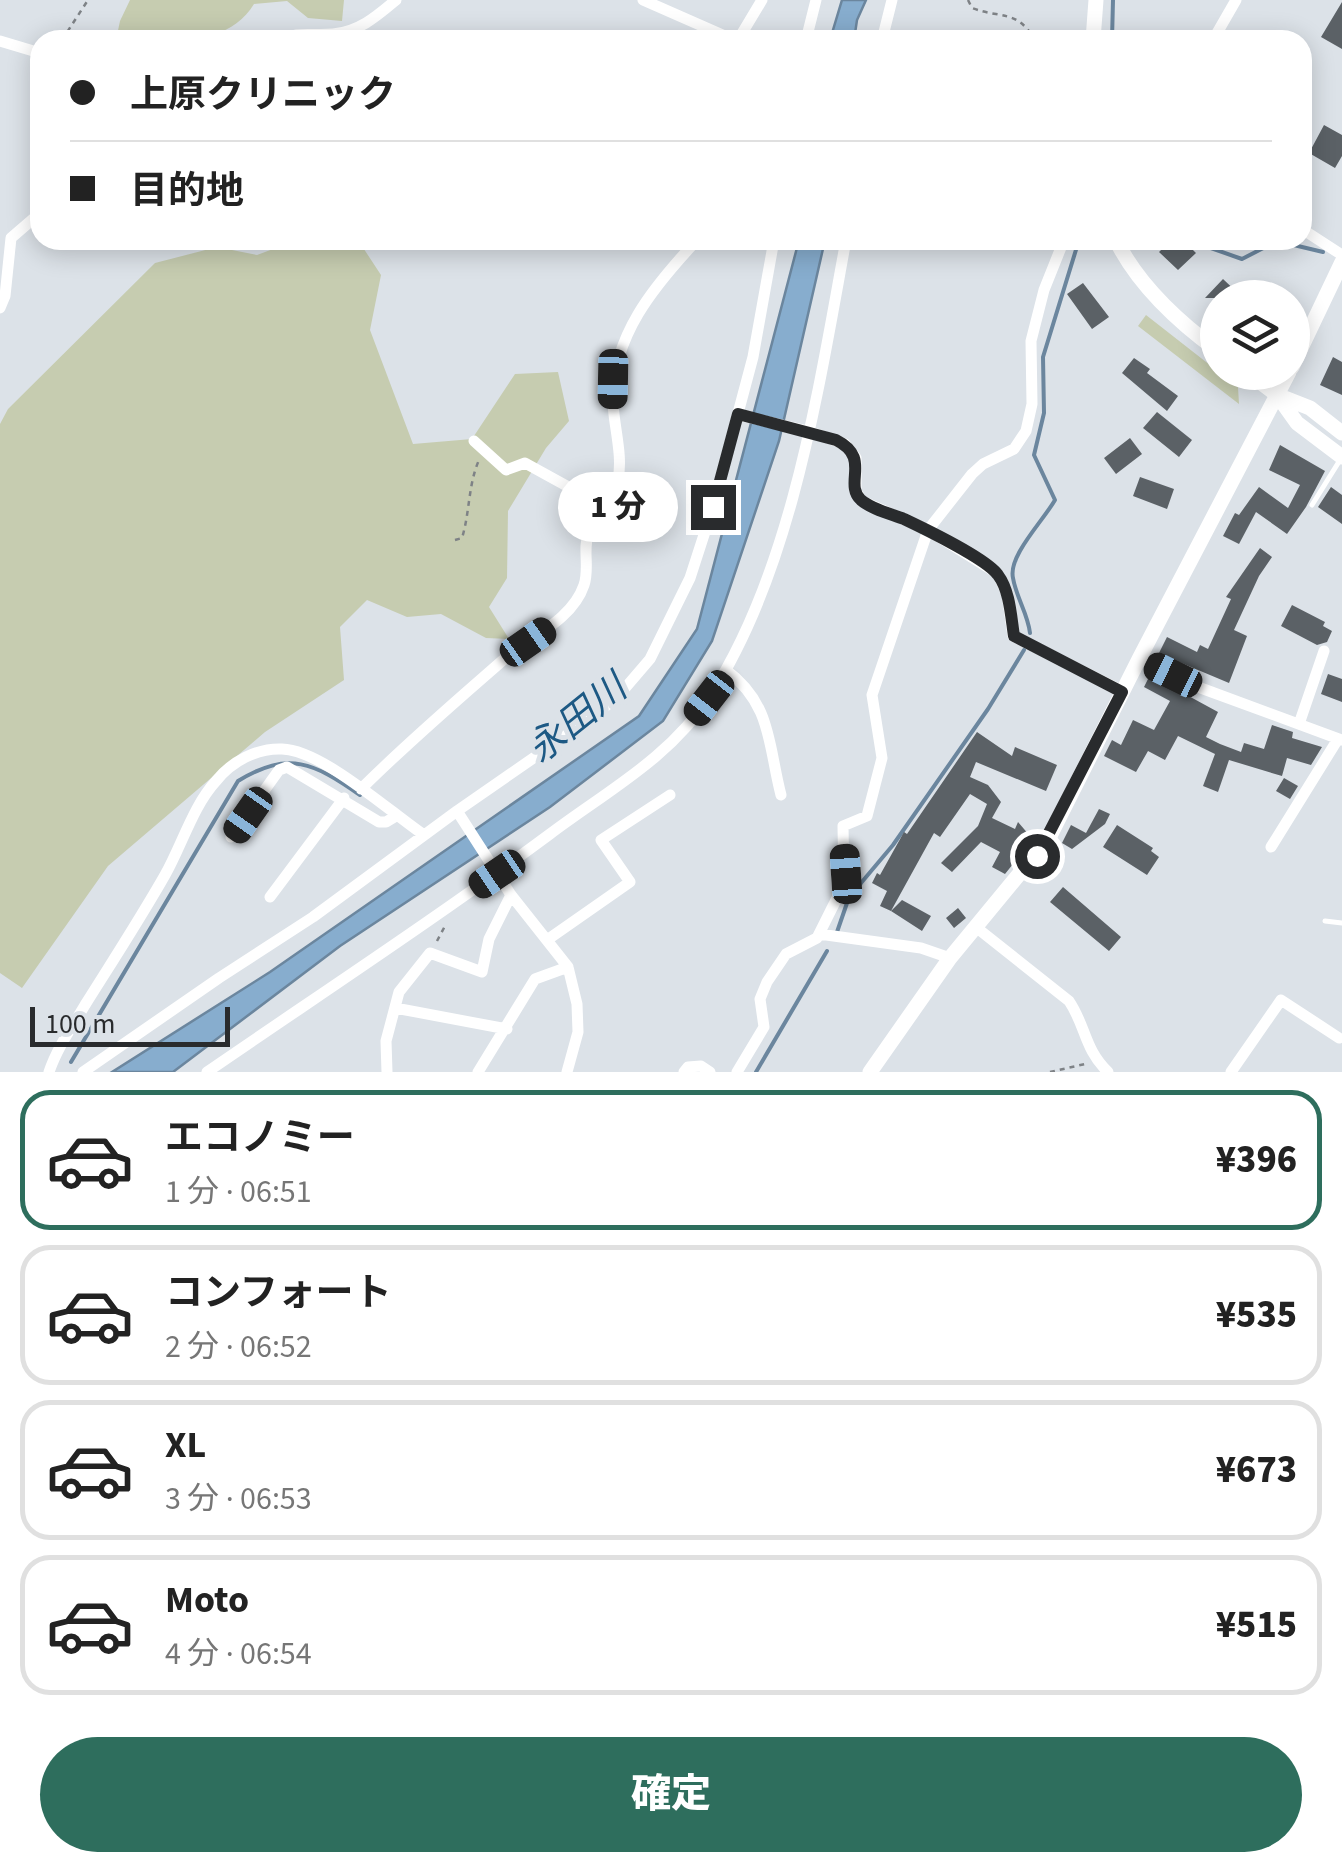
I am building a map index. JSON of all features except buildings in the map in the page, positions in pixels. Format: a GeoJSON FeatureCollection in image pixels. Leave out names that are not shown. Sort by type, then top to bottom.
{"type":"FeatureCollection","features":[{"type":"Feature","properties":{"kind":"main road"},"geometry":{"type":"LineString","coordinates":[[1094,30],[1096,0]]}},
{"type":"Feature","properties":{"kind":"main road"},"geometry":{"type":"LineString","coordinates":[[1122,250],[1140,279],[1165,307],[1200,336]]}},
{"type":"Feature","properties":{"kind":"main road"},"geometry":{"type":"LineString","coordinates":[[1310,329],[1342,259]]}},
{"type":"Feature","properties":{"kind":"main road"},"geometry":{"type":"LineString","coordinates":[[1270,390],[1310,408],[1342,432]]}},
{"type":"Feature","properties":{"kind":"main road"},"geometry":{"type":"LineString","coordinates":[[870,1072],[950,958],[1049,838],[1138,658],[1280,390]]}},
{"type":"Feature","properties":{"kind":"main road"},"geometry":{"type":"LineString","coordinates":[[1277,395],[1297,422],[1342,457]]}},
{"type":"Feature","properties":{"kind":"street"},"geometry":{"type":"LineString","coordinates":[[352,30],[368,23],[396,0]]}},
{"type":"Feature","properties":{"kind":"street"},"geometry":{"type":"LineString","coordinates":[[642,0],[712,30]]}},
{"type":"Feature","properties":{"kind":"street"},"geometry":{"type":"LineString","coordinates":[[742,30],[762,0]]}},
{"type":"Feature","properties":{"kind":"street"},"geometry":{"type":"LineString","coordinates":[[808,30],[816,0]]}},
{"type":"Feature","properties":{"kind":"street"},"geometry":{"type":"LineString","coordinates":[[884,30],[892,0]]}},
{"type":"Feature","properties":{"kind":"street"},"geometry":{"type":"LineString","coordinates":[[1219,30],[1236,0]]}},
{"type":"Feature","properties":{"kind":"street"},"geometry":{"type":"LineString","coordinates":[[0,41],[30,49]]}},
{"type":"Feature","properties":{"kind":"street"},"geometry":{"type":"LineString","coordinates":[[0,308],[6,296],[11,238],[30,222]]}},
{"type":"Feature","properties":{"kind":"street"},"geometry":{"type":"LineString","coordinates":[[1312,236],[1342,259]]}},
{"type":"Feature","properties":{"kind":"street"},"geometry":{"type":"LineString","coordinates":[[362,789],[403,747],[505,658],[551,626],[577,598],[584,584],[589,532],[618,478],[613,404],[615,363],[638,314],[661,279],[688,250]]}},
{"type":"Feature","properties":{"kind":"street"},"geometry":{"type":"LineString","coordinates":[[84,1072],[313,917],[594,716],[620,694],[650,659],[690,578],[738,414],[772,250]]}},
{"type":"Feature","properties":{"kind":"street"},"geometry":{"type":"LineString","coordinates":[[206,1072],[497,874],[664,751],[709,698],[763,590],[808,432],[844,250]]}},
{"type":"Feature","properties":{"kind":"street"},"geometry":{"type":"LineString","coordinates":[[738,1072],[764,1027],[760,1000],[773,972],[786,954],[819,934],[844,884],[843,826],[867,816],[881,767],[872,695],[928,530],[972,474],[1014,449],[1026,431],[1032,404],[1031,340],[1060,250]]}},
{"type":"Feature","properties":{"kind":"street"},"geometry":{"type":"LineString","coordinates":[[738,414],[836,440],[852,451],[856,491],[862,502],[928,530],[998,573],[1014,636],[1122,692]]}},
{"type":"Feature","properties":{"kind":"street"},"geometry":{"type":"LineString","coordinates":[[474,441],[506,470],[525,463],[605,507]]}},
{"type":"Feature","properties":{"kind":"street"},"geometry":{"type":"LineString","coordinates":[[1300,724],[1324,652]]}},
{"type":"Feature","properties":{"kind":"street"},"geometry":{"type":"LineString","coordinates":[[1138,658],[1198,687],[1340,739],[1271,848]]}},
{"type":"Feature","properties":{"kind":"street"},"geometry":{"type":"LineString","coordinates":[[726,670],[756,699],[769,733],[781,796]]}},
{"type":"Feature","properties":{"kind":"street"},"geometry":{"type":"LineString","coordinates":[[49,1072],[64,1040],[165,875],[215,781],[244,758],[261,750],[284,748],[301,752],[362,789],[424,835]]}},
{"type":"Feature","properties":{"kind":"street"},"geometry":{"type":"LineString","coordinates":[[232,837],[279,770],[287,767],[379,822],[396,816]]}},
{"type":"Feature","properties":{"kind":"street"},"geometry":{"type":"LineString","coordinates":[[547,940],[630,882],[601,840],[670,795]]}},
{"type":"Feature","properties":{"kind":"street"},"geometry":{"type":"LineString","coordinates":[[270,897],[344,798]]}},
{"type":"Feature","properties":{"kind":"street"},"geometry":{"type":"LineString","coordinates":[[457,811],[497,874],[568,967],[578,1004],[578,1032],[567,1072]]}},
{"type":"Feature","properties":{"kind":"street"},"geometry":{"type":"LineString","coordinates":[[386,1072],[386,1041],[399,992],[430,953],[482,972],[490,939],[512,895]]}},
{"type":"Feature","properties":{"kind":"street"},"geometry":{"type":"LineString","coordinates":[[977,928],[1070,1001],[1086,1045],[1108,1072]]}},
{"type":"Feature","properties":{"kind":"street"},"geometry":{"type":"LineString","coordinates":[[819,934],[920,948],[950,958]]}},
{"type":"Feature","properties":{"kind":"street"},"geometry":{"type":"LineString","coordinates":[[478,1072],[535,979],[568,967]]}},
{"type":"Feature","properties":{"kind":"street"},"geometry":{"type":"LineString","coordinates":[[1231,1072],[1281,1000],[1339,1038]]}},
{"type":"Feature","properties":{"kind":"street"},"geometry":{"type":"LineString","coordinates":[[395,1008],[507,1029]]}},
{"type":"Feature","properties":{"kind":"street"},"geometry":{"type":"LineString","coordinates":[[684,1072],[688,1067],[700,1066],[710,1072]]}},
{"type":"Feature","properties":{"kind":"lane"},"geometry":{"type":"LineString","coordinates":[[1312,505],[1342,457]]}},
{"type":"Feature","properties":{"kind":"lane"},"geometry":{"type":"LineString","coordinates":[[1325,920],[1342,923]]}},
{"type":"Feature","properties":{"kind":"path"},"geometry":{"type":"LineString","coordinates":[[68,30],[88,0]]}},
{"type":"Feature","properties":{"kind":"path"},"geometry":{"type":"LineString","coordinates":[[968,0],[972,8],[1011,16],[1029,30]]}},
{"type":"Feature","properties":{"kind":"path"},"geometry":{"type":"LineString","coordinates":[[456,540],[462,538],[468,518],[471,476],[479,459],[488,453]]}},
{"type":"Feature","properties":{"kind":"path"},"geometry":{"type":"LineString","coordinates":[[430,953],[444,930],[450,906]]}},
{"type":"Feature","properties":{"kind":"path"},"geometry":{"type":"LineString","coordinates":[[1050,1072],[1096,1060]]}},
{"type":"Feature","properties":{"kind":"green space"},"geometry":{"type":"Polygon","coordinates":[[[130,0],[344,0],[342,21],[308,18],[287,1],[254,4],[242,19],[225,30],[118,30],[130,0]]]}},
{"type":"Feature","properties":{"kind":"green space"},"geometry":{"type":"Polygon","coordinates":[[[205,250],[257,255],[270,250],[365,250],[381,275],[370,330],[413,444],[472,439],[515,374],[558,372],[569,421],[546,448],[508,511],[507,578],[489,607],[509,639],[486,638],[441,614],[407,617],[367,600],[340,627],[344,680],[265,732],[108,866],[22,988],[0,973],[0,424],[8,409],[155,263],[205,250]]]}},
{"type":"Feature","properties":{"kind":"green space"},"geometry":{"type":"Polygon","coordinates":[[[1146,315],[1200,357],[1200,374],[1138,326],[1146,315]]]}},
{"type":"Feature","properties":{"kind":"green space"},"geometry":{"type":"Polygon","coordinates":[[[1221,390],[1238,390],[1239,404],[1221,390]]]}},
{"type":"Feature","properties":{"kind":"water"},"geometry":{"type":"Polygon","coordinates":[[[842,0],[866,0],[856,30],[833,30],[842,0]]]}},
{"type":"Feature","properties":{"kind":"water"},"geometry":{"type":"Polygon","coordinates":[[[796,250],[823,250],[779,441],[712,641],[663,721],[550,807],[340,946],[173,1072],[112,1072],[270,972],[639,716],[697,629],[796,250]]]}},
{"type":"Feature","properties":{"kind":"waterway"},"geometry":{"type":"LineString","coordinates":[[1112,30],[1113,0]]}},
{"type":"Feature","properties":{"kind":"waterway"},"geometry":{"type":"LineString","coordinates":[[1312,249],[1323,252]]}},
{"type":"Feature","properties":{"kind":"waterway"},"geometry":{"type":"LineString","coordinates":[[1030,633],[1013,569],[1021,549],[1055,500],[1034,455],[1044,413],[1043,357],[1076,250]]}},
{"type":"Feature","properties":{"kind":"waterway"},"geometry":{"type":"LineString","coordinates":[[1216,250],[1242,259],[1260,250]]}},
{"type":"Feature","properties":{"kind":"waterway"},"geometry":{"type":"LineString","coordinates":[[837,932],[847,903],[893,845],[988,709],[1024,650]]}},
{"type":"Feature","properties":{"kind":"waterway"},"geometry":{"type":"LineString","coordinates":[[71,1062],[238,781],[272,766],[301,764],[329,775],[360,795]]}},
{"type":"Feature","properties":{"kind":"waterway"},"geometry":{"type":"LineString","coordinates":[[756,1072],[827,951]]}},
{"type":"Feature","properties":{"kind":"route"},"geometry":{"type":"LineString","coordinates":[[713,507],[738,414],[845,444],[856,458],[856,491],[862,502],[928,530],[998,573],[1014,636],[1122,692],[1037,856]]}},
{"type":"Feature","properties":{"kind":"water label","name":"永田川"},"geometry":{"type":"Point","coordinates":[577,719]}}]}
